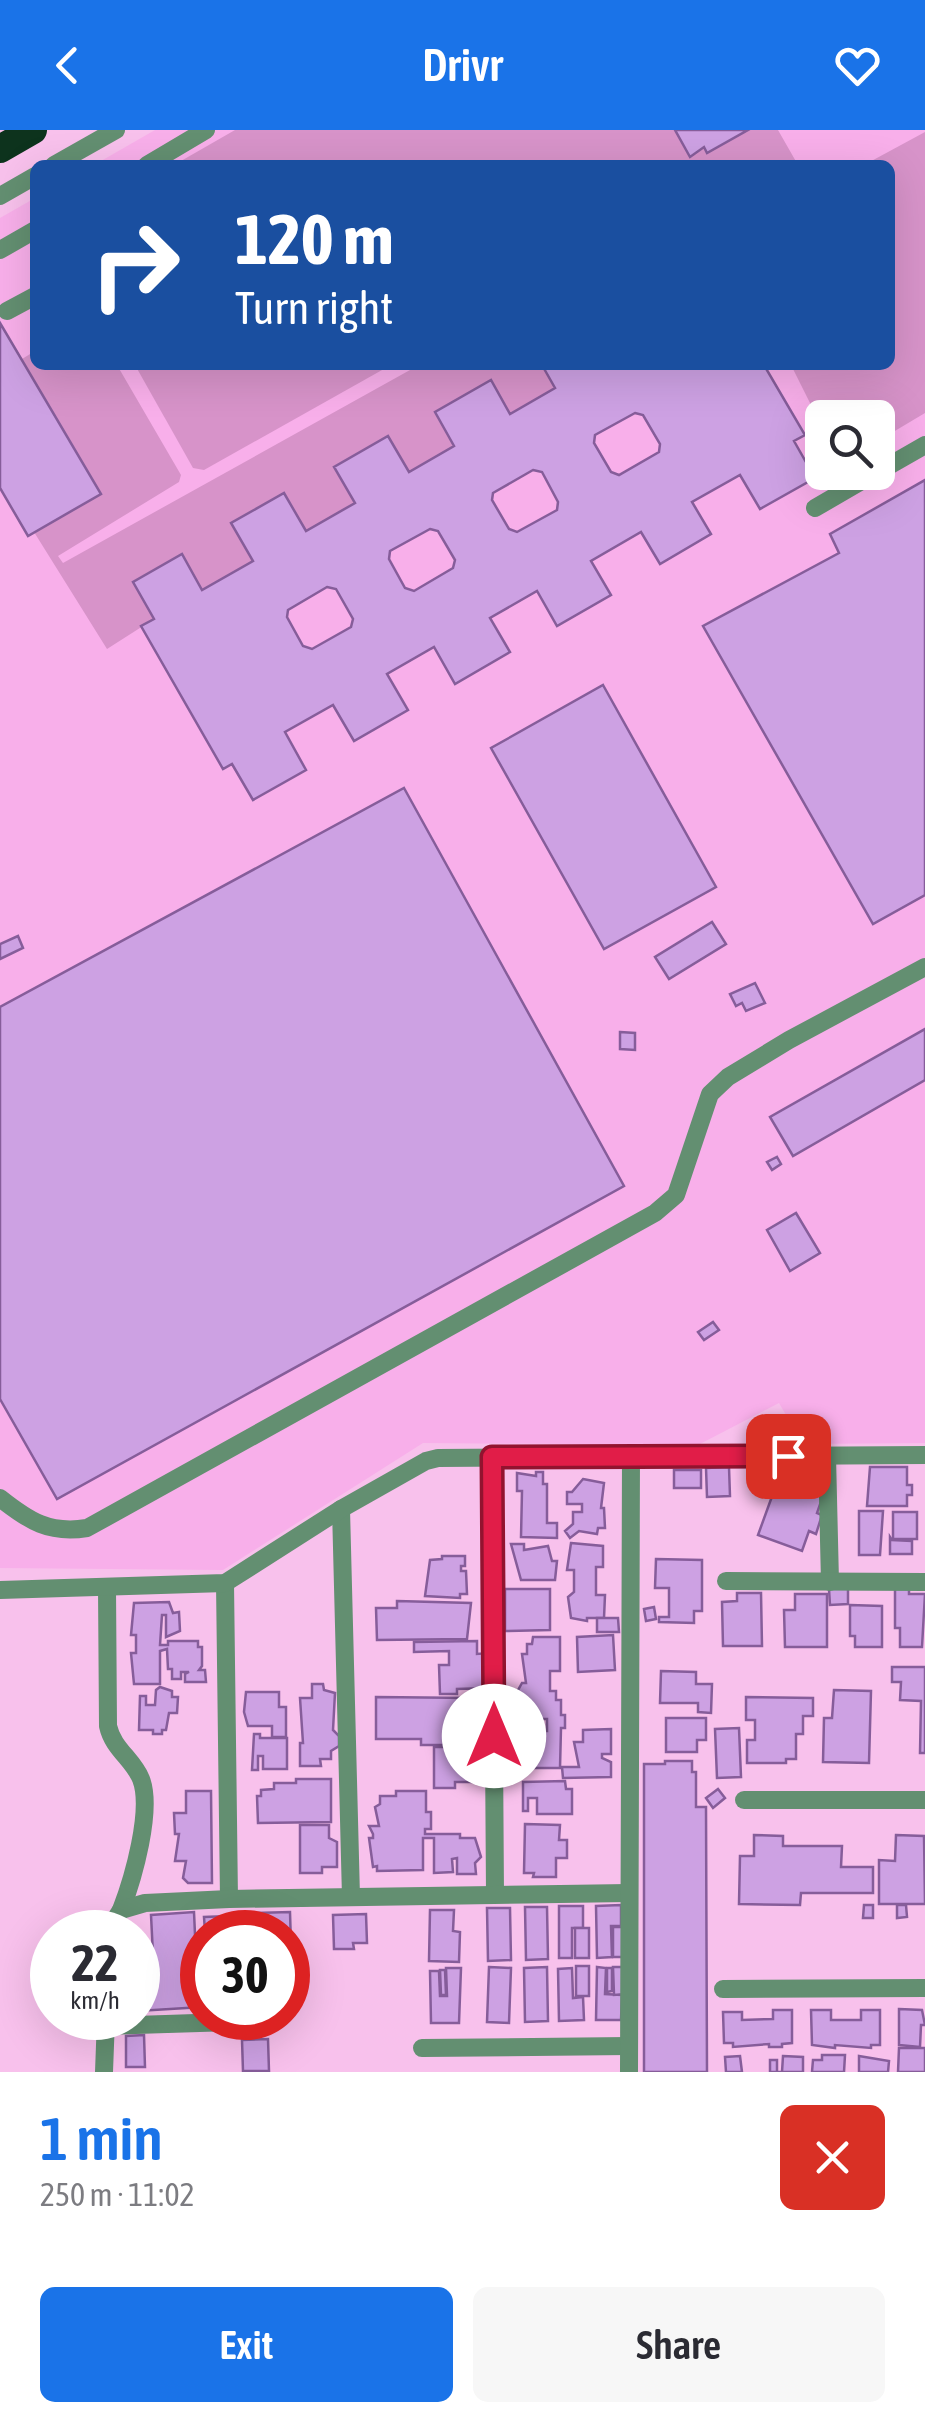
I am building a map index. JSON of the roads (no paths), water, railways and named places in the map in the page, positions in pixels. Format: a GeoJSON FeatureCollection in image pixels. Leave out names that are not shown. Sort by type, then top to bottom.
{"type":"FeatureCollection","features":[{"type":"Feature","properties":{"kind":"highway"},"geometry":{"type":"LineString","coordinates":[[0,149],[33,130]]}},
{"type":"Feature","properties":{"kind":"street"},"geometry":{"type":"LineString","coordinates":[[63,160],[116,130]]}},
{"type":"Feature","properties":{"kind":"street"},"geometry":{"type":"LineString","coordinates":[[155,160],[206,130]]}},
{"type":"Feature","properties":{"kind":"street"},"geometry":{"type":"LineString","coordinates":[[0,196],[30,179]]}},
{"type":"Feature","properties":{"kind":"street"},"geometry":{"type":"LineString","coordinates":[[0,250],[30,233]]}},
{"type":"Feature","properties":{"kind":"street"},"geometry":{"type":"LineString","coordinates":[[7,312],[30,299]]}},
{"type":"Feature","properties":{"kind":"street"},"geometry":{"type":"LineString","coordinates":[[895,462],[925,445]]}},
{"type":"Feature","properties":{"kind":"street"},"geometry":{"type":"LineString","coordinates":[[815,508],[846,490]]}},
{"type":"Feature","properties":{"kind":"street"},"geometry":{"type":"LineString","coordinates":[[0,1498],[26,1519],[45,1528],[66,1532],[87,1528],[655,1213],[676,1195],[710,1094],[728,1077],[925,967]]}},
{"type":"Feature","properties":{"kind":"street"},"geometry":{"type":"LineString","coordinates":[[0,1590],[226,1584],[341,1510],[426,1461],[438,1458],[925,1455]]}},
{"type":"Feature","properties":{"kind":"street"},"geometry":{"type":"LineString","coordinates":[[629,2072],[630,1456]]}},
{"type":"Feature","properties":{"kind":"street"},"geometry":{"type":"LineString","coordinates":[[827,1456],[830,1582]]}},
{"type":"Feature","properties":{"kind":"street"},"geometry":{"type":"LineString","coordinates":[[492,1457],[496,1894]]}},
{"type":"Feature","properties":{"kind":"street"},"geometry":{"type":"LineString","coordinates":[[341,1510],[351,1897]]}},
{"type":"Feature","properties":{"kind":"street"},"geometry":{"type":"LineString","coordinates":[[726,1581],[925,1582]]}},
{"type":"Feature","properties":{"kind":"street"},"geometry":{"type":"LineString","coordinates":[[226,1584],[229,1899]]}},
{"type":"Feature","properties":{"kind":"street"},"geometry":{"type":"LineString","coordinates":[[108,1588],[108,1726],[115,1746],[138,1773],[144,1792],[136,1868],[121,1910]]}},
{"type":"Feature","properties":{"kind":"street"},"geometry":{"type":"LineString","coordinates":[[744,1800],[925,1800]]}},
{"type":"Feature","properties":{"kind":"street"},"geometry":{"type":"LineString","coordinates":[[121,1910],[145,1903],[229,1899],[628,1893]]}},
{"type":"Feature","properties":{"kind":"street"},"geometry":{"type":"LineString","coordinates":[[723,1989],[925,1988]]}},
{"type":"Feature","properties":{"kind":"street"},"geometry":{"type":"LineString","coordinates":[[104,2072],[105,2040]]}},
{"type":"Feature","properties":{"kind":"street"},"geometry":{"type":"LineString","coordinates":[[422,2048],[629,2046]]}}]}
